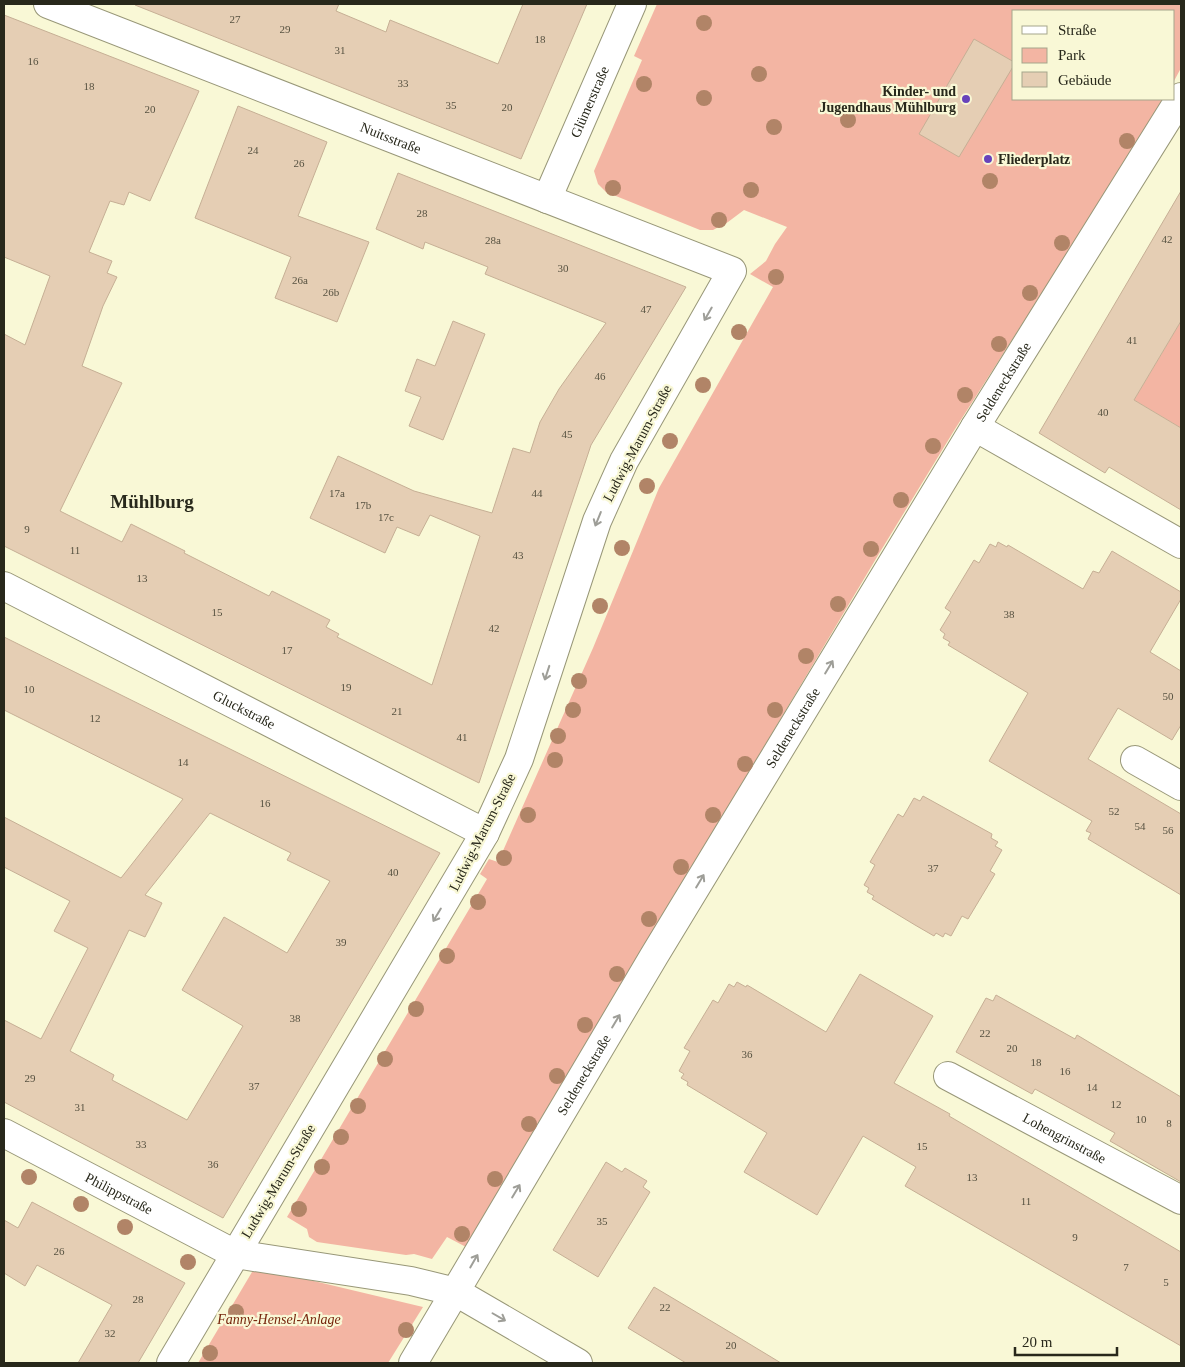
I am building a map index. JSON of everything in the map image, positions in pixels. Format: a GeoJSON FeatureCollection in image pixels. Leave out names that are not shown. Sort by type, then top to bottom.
{"type":"FeatureCollection","features":[{"type":"Feature","properties":{"kind":"street","name":"Nuitsstraße"},"geometry":{"type":"LineString","coordinates":[[48,4],[732,271]]}},
{"type":"Feature","properties":{"kind":"street","name":"Glümerstraße"},"geometry":{"type":"LineString","coordinates":[[547,199],[632,4]]}},
{"type":"Feature","properties":{"kind":"street","name":"Seldeneckstraße"},"geometry":{"type":"LineString","coordinates":[[413,1363],[660,948],[975,427],[1181,97]]}},
{"type":"Feature","properties":{"kind":"street","name":"Ludwig-Marum-Straße"},"geometry":{"type":"LineString","coordinates":[[172,1363],[485,833],[519,759],[597,521],[624,461],[732,271]]}},
{"type":"Feature","properties":{"kind":"street"},"geometry":{"type":"LineString","coordinates":[[975,427],[1181,544]]}},
{"type":"Feature","properties":{"kind":"street","name":"Gluckstraße"},"geometry":{"type":"LineString","coordinates":[[4,586],[485,833]]}},
{"type":"Feature","properties":{"kind":"street"},"geometry":{"type":"LineString","coordinates":[[1136,760],[1181,786]]}},
{"type":"Feature","properties":{"kind":"street","name":"Lohengrinstraße"},"geometry":{"type":"LineString","coordinates":[[948,1076],[1181,1200]]}},
{"type":"Feature","properties":{"kind":"street","name":"Philippstraße"},"geometry":{"type":"LineString","coordinates":[[4,1133],[235,1254],[411,1281],[456,1292],[578,1363]]}},
{"type":"Feature","properties":{"kind":"green space"},"geometry":{"type":"Polygon","coordinates":[[[657,4],[1181,4],[1181,68],[1175,79],[1175,10],[1012,10],[1012,100],[1162,100],[1109,188],[955,429],[880,552],[466,1247],[447,1237],[432,1259],[414,1254],[406,1255],[317,1242],[309,1237],[307,1229],[287,1217],[487,879],[480,874],[489,859],[498,862],[593,648],[659,488],[773,287],[750,274],[766,261],[787,227],[744,210],[713,230],[700,230],[606,192],[598,184],[594,171],[642,60],[634,56],[657,4]]]}},
{"type":"Feature","properties":{"kind":"green space"},"geometry":{"type":"Polygon","coordinates":[[[1181,321],[1181,428],[1134,400],[1181,321]]]}},
{"type":"Feature","properties":{"kind":"green space","name":"Fanny-Hensel-Anlage"},"geometry":{"type":"Polygon","coordinates":[[[255,1267],[423,1307],[388,1363],[198,1363],[255,1267]]]}},
{"type":"Feature","properties":{"kind":"building"},"geometry":{"type":"Polygon","coordinates":[[[135,4],[339,4],[336,11],[386,32],[390,20],[498,64],[523,4],[587,4],[521,159],[135,4]]]}},
{"type":"Feature","properties":{"kind":"building"},"geometry":{"type":"Polygon","coordinates":[[[4,15],[199,91],[150,201],[129,192],[124,205],[110,201],[89,252],[112,261],[107,273],[117,277],[103,306],[82,366],[122,383],[60,511],[122,542],[131,524],[269,596],[272,591],[330,620],[326,627],[339,634],[337,637],[432,685],[480,536],[430,515],[419,536],[397,527],[385,553],[310,518],[338,456],[414,491],[492,513],[513,448],[530,453],[540,422],[559,389],[606,323],[485,274],[488,267],[425,242],[423,249],[376,229],[398,173],[686,287],[591,445],[479,783],[4,546],[4,334],[25,345],[50,276],[4,257],[4,15]]]}},
{"type":"Feature","properties":{"kind":"building","name":"Kinder- und Jugendhaus Mühlburg"},"geometry":{"type":"Polygon","coordinates":[[[974,39],[1012,61],[1012,68],[959,157],[919,134],[974,39]]]}},
{"type":"Feature","properties":{"kind":"building"},"geometry":{"type":"Polygon","coordinates":[[[238,106],[327,142],[298,216],[369,242],[337,322],[275,298],[291,257],[195,218],[238,106]]]}},
{"type":"Feature","properties":{"kind":"building"},"geometry":{"type":"Polygon","coordinates":[[[1181,191],[1181,321],[1134,400],[1181,428],[1181,510],[1109,467],[1105,473],[1039,433],[1181,191]]]}},
{"type":"Feature","properties":{"kind":"building"},"geometry":{"type":"Polygon","coordinates":[[[453,321],[485,334],[443,440],[409,426],[421,397],[405,391],[417,359],[435,366],[453,321]]]}},
{"type":"Feature","properties":{"kind":"building"},"geometry":{"type":"Polygon","coordinates":[[[998,542],[1007,547],[1008,545],[1083,589],[1093,571],[1099,573],[1112,551],[1181,592],[1181,599],[1150,652],[1181,671],[1181,725],[1172,740],[1118,708],[1088,759],[1181,814],[1181,895],[1088,839],[1091,833],[1086,831],[1092,821],[989,761],[1028,693],[948,645],[950,642],[943,638],[945,634],[940,630],[951,612],[945,608],[974,560],[979,563],[990,544],[996,547],[998,542]]]}},
{"type":"Feature","properties":{"kind":"building"},"geometry":{"type":"Polygon","coordinates":[[[4,637],[440,853],[223,1218],[4,1102],[4,1020],[41,1039],[88,948],[54,931],[70,901],[4,867],[4,817],[121,878],[183,799],[4,710],[4,637]],[[210,813],[145,895],[162,903],[145,937],[129,930],[70,1051],[114,1075],[112,1080],[187,1120],[243,1026],[182,990],[224,917],[287,953],[330,881],[287,860],[291,853],[210,813]]]}},
{"type":"Feature","properties":{"kind":"building"},"geometry":{"type":"Polygon","coordinates":[[[923,796],[992,834],[991,838],[998,842],[995,846],[1002,850],[990,871],[995,874],[968,919],[962,916],[951,936],[945,933],[943,937],[936,933],[934,936],[915,925],[872,899],[874,896],[867,892],[869,888],[864,885],[875,865],[870,862],[898,814],[903,817],[914,798],[920,801],[923,796]]]}},
{"type":"Feature","properties":{"kind":"building"},"geometry":{"type":"Polygon","coordinates":[[[860,974],[933,1016],[894,1083],[950,1114],[949,1116],[1181,1252],[1181,1346],[905,1186],[916,1167],[863,1136],[817,1215],[744,1172],[767,1133],[687,1085],[688,1082],[681,1078],[684,1074],[679,1071],[690,1051],[684,1048],[713,1000],[718,1003],[729,984],[734,987],[737,982],[746,987],[747,985],[826,1032],[860,974]]]}},
{"type":"Feature","properties":{"kind":"building"},"geometry":{"type":"Polygon","coordinates":[[[996,995],[1075,1039],[1077,1035],[1181,1097],[1181,1182],[1110,1141],[1115,1133],[1035,1089],[1032,1094],[956,1052],[986,998],[993,1001],[996,995]]]}},
{"type":"Feature","properties":{"kind":"building"},"geometry":{"type":"Polygon","coordinates":[[[606,1162],[622,1172],[625,1168],[647,1181],[643,1187],[650,1192],[598,1277],[553,1250],[606,1162]]]}},
{"type":"Feature","properties":{"kind":"building"},"geometry":{"type":"Polygon","coordinates":[[[32,1202],[185,1283],[138,1363],[78,1363],[112,1305],[37,1265],[25,1286],[4,1273],[4,1220],[18,1228],[32,1202]]]}},
{"type":"Feature","properties":{"kind":"building"},"geometry":{"type":"Polygon","coordinates":[[[654,1287],[781,1363],[686,1363],[628,1328],[654,1287]]]}},
{"type":"Feature","properties":{"kind":"place","name":"Kinder- und Jugendhaus Mühlburg"},"geometry":{"type":"Point","coordinates":[966,99]}},
{"type":"Feature","properties":{"kind":"place","name":"Fliederplatz"},"geometry":{"type":"Point","coordinates":[988,159]}},
{"type":"Feature","properties":{"kind":"district","name":"Mühlburg"},"geometry":{"type":"Point","coordinates":[152,501]}}]}
